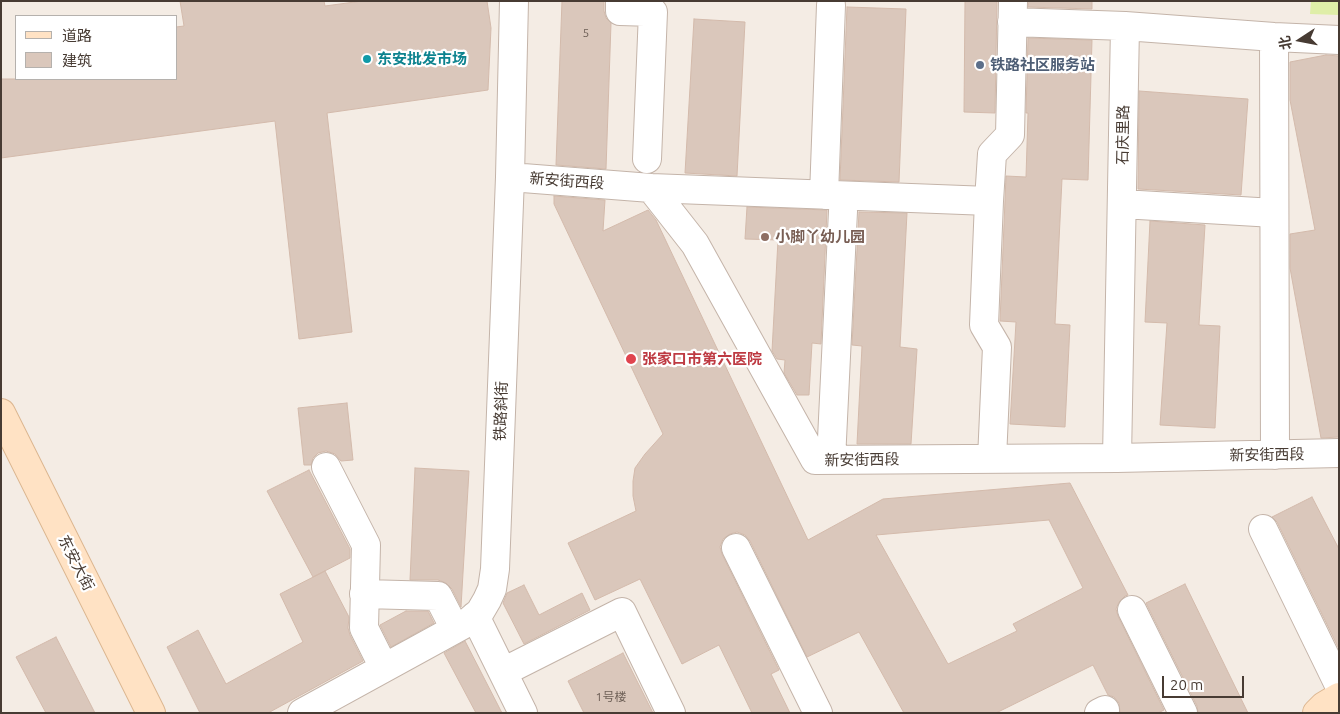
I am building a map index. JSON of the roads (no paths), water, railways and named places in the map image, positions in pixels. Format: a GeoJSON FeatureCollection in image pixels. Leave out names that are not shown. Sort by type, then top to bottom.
{"type":"FeatureCollection","features":[{"type":"Feature","properties":{"kind":"main road","name":"东安大街"},"geometry":{"type":"LineString","coordinates":[[1,413],[151,713]]}},
{"type":"Feature","properties":{"kind":"main road"},"geometry":{"type":"LineString","coordinates":[[1317,713],[1324,706],[1339,697]]}},
{"type":"Feature","properties":{"kind":"street","name":"铁路斜街"},"geometry":{"type":"LineString","coordinates":[[302,713],[465,623],[480,612],[492,589],[495,577],[510,177],[514,1]]}},
{"type":"Feature","properties":{"kind":"street"},"geometry":{"type":"LineString","coordinates":[[620,1],[620,11],[653,12],[647,159]]}},
{"type":"Feature","properties":{"kind":"street"},"geometry":{"type":"LineString","coordinates":[[830,5],[834,203],[831,460]]}},
{"type":"Feature","properties":{"kind":"street"},"geometry":{"type":"LineString","coordinates":[[992,459],[997,347],[984,325],[989,200],[992,154],[1010,136],[1012,12],[1125,26],[1339,40]]}},
{"type":"Feature","properties":{"kind":"street","name":"石庆里路"},"geometry":{"type":"LineString","coordinates":[[1117,458],[1125,26]]}},
{"type":"Feature","properties":{"kind":"street"},"geometry":{"type":"LineString","coordinates":[[1274,37],[1275,455]]}},
{"type":"Feature","properties":{"kind":"street","name":"新安街西段"},"geometry":{"type":"LineString","coordinates":[[510,177],[651,188],[695,244],[815,460],[1117,458],[1339,453]]}},
{"type":"Feature","properties":{"kind":"street"},"geometry":{"type":"LineString","coordinates":[[651,188],[834,203],[989,200]]}},
{"type":"Feature","properties":{"kind":"street"},"geometry":{"type":"LineString","coordinates":[[1122,204],[1274,213]]}},
{"type":"Feature","properties":{"kind":"street"},"geometry":{"type":"LineString","coordinates":[[326,467],[366,545],[364,628],[384,668]]}},
{"type":"Feature","properties":{"kind":"street"},"geometry":{"type":"LineString","coordinates":[[1263,529],[1339,684]]}},
{"type":"Feature","properties":{"kind":"street"},"geometry":{"type":"LineString","coordinates":[[736,548],[818,713]]}},
{"type":"Feature","properties":{"kind":"street"},"geometry":{"type":"LineString","coordinates":[[364,594],[438,596],[465,623],[503,672],[523,713]]}},
{"type":"Feature","properties":{"kind":"street"},"geometry":{"type":"LineString","coordinates":[[1132,610],[1183,713]]}},
{"type":"Feature","properties":{"kind":"street"},"geometry":{"type":"LineString","coordinates":[[503,672],[622,612],[671,713]]}},
{"type":"Feature","properties":{"kind":"place","name":"东安批发市场"},"geometry":{"type":"Point","coordinates":[367,59]}},
{"type":"Feature","properties":{"kind":"place","name":"铁路社区服务站"},"geometry":{"type":"Point","coordinates":[980,65]}},
{"type":"Feature","properties":{"kind":"place","name":"小脚丫幼儿园"},"geometry":{"type":"Point","coordinates":[765,237]}},
{"type":"Feature","properties":{"kind":"place","name":"张家口市第六医院"},"geometry":{"type":"Point","coordinates":[631,359]}}]}
